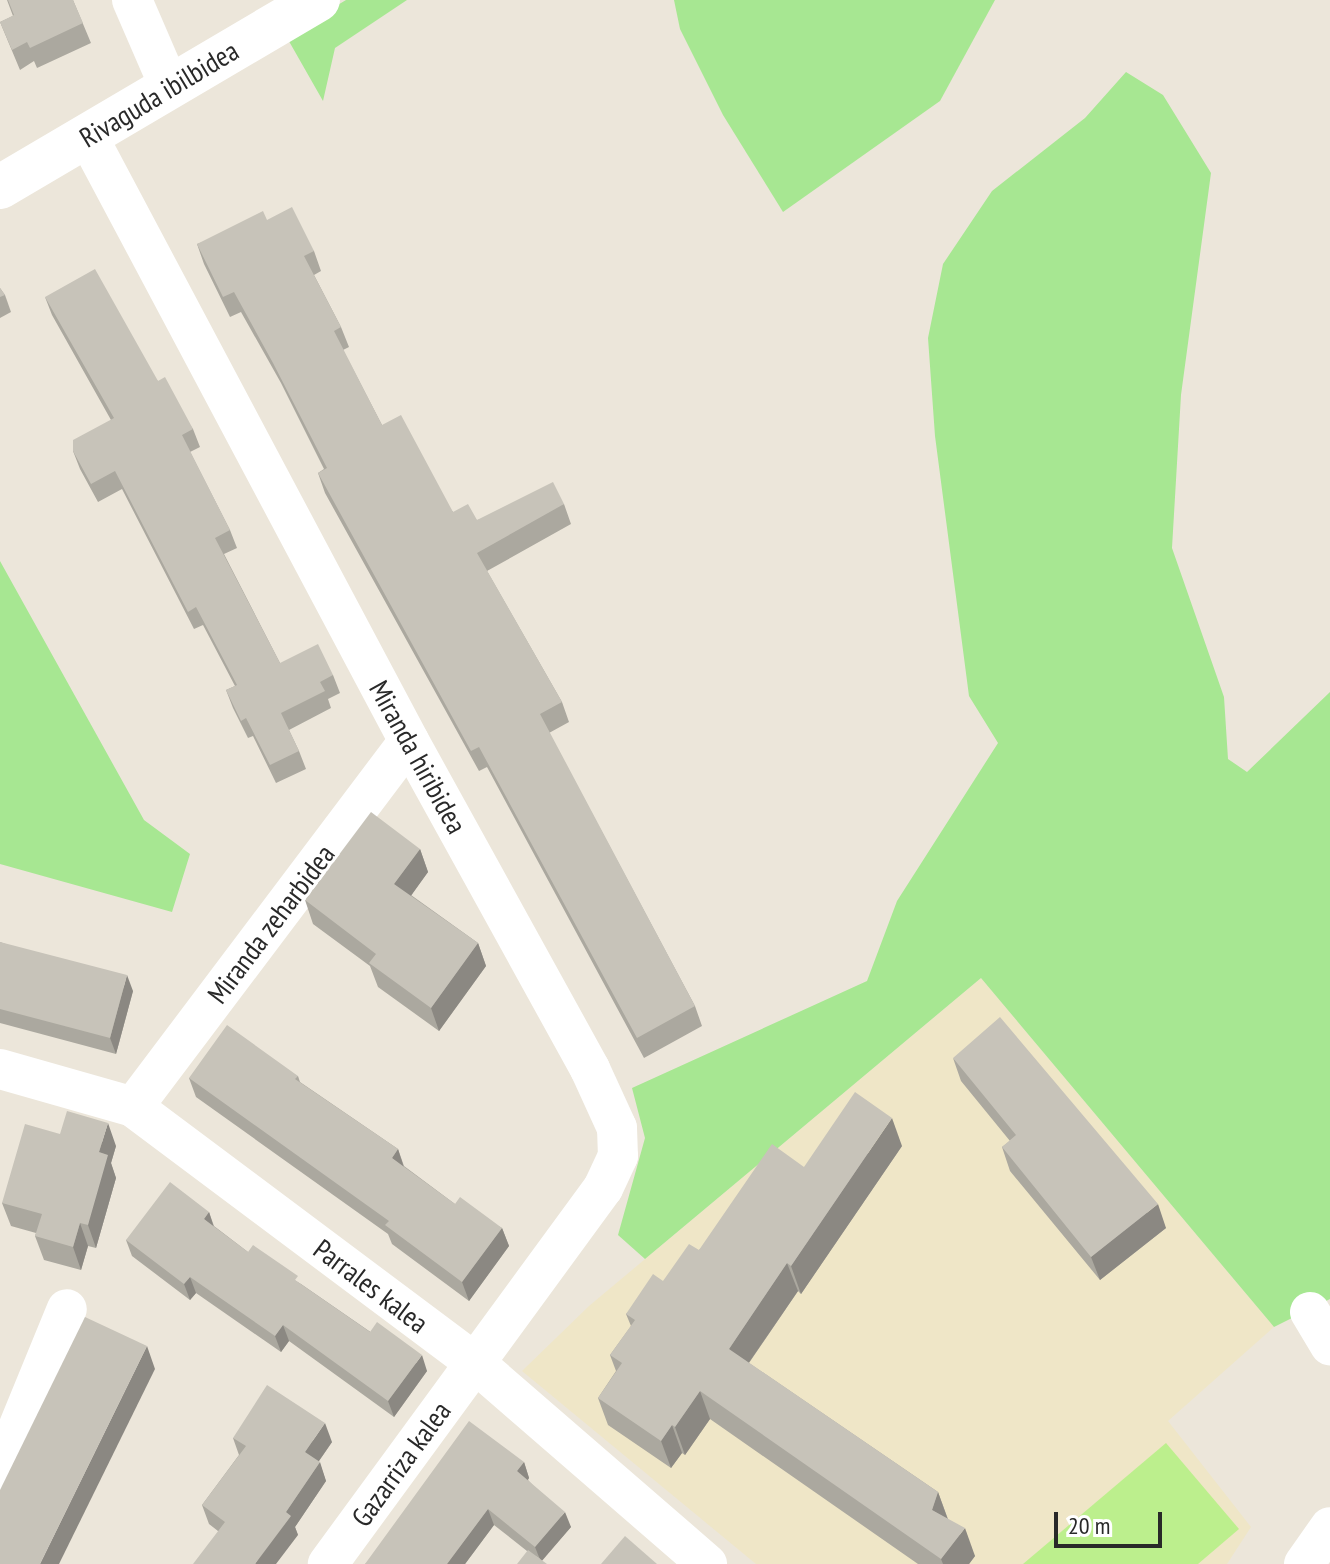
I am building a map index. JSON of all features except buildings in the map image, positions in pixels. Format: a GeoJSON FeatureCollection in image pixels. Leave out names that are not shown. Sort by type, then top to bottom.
{"type":"FeatureCollection","features":[{"type":"Feature","properties":{"kind":"street"},"geometry":{"type":"LineString","coordinates":[[132,0],[170,88]]}},
{"type":"Feature","properties":{"kind":"street","name":"Rivaguda ibilbidea"},"geometry":{"type":"LineString","coordinates":[[0,187],[318,0]]}},
{"type":"Feature","properties":{"kind":"street","name":"Miranda hiribidea"},"geometry":{"type":"LineString","coordinates":[[88,137],[409,741],[590,1069],[617,1128],[618,1156],[603,1188],[475,1363]]}},
{"type":"Feature","properties":{"kind":"street","name":"Miranda zeharbidea"},"geometry":{"type":"LineString","coordinates":[[133,1107],[409,741]]}},
{"type":"Feature","properties":{"kind":"street","name":"Parrales kalea"},"geometry":{"type":"LineString","coordinates":[[0,1069],[133,1107],[475,1363],[707,1564]]}},
{"type":"Feature","properties":{"kind":"street"},"geometry":{"type":"LineString","coordinates":[[0,1472],[67,1309]]}},
{"type":"Feature","properties":{"kind":"street","name":"Gazarriza kalea"},"geometry":{"type":"LineString","coordinates":[[328,1564],[475,1363]]}},
{"type":"Feature","properties":{"kind":"street"},"geometry":{"type":"LineString","coordinates":[[1304,1564],[1330,1527]]}},
{"type":"Feature","properties":{"kind":"shaded area"},"geometry":{"type":"Polygon","coordinates":[[[981,978],[1274,1327],[1168,1421],[1251,1527],[1227,1564],[756,1564],[522,1371],[589,1306],[981,978]]]}},
{"type":"Feature","properties":{"kind":"green space"},"geometry":{"type":"Polygon","coordinates":[[[346,0],[407,0],[335,48],[323,101],[286,36],[346,0]]]}},
{"type":"Feature","properties":{"kind":"green space"},"geometry":{"type":"Polygon","coordinates":[[[674,0],[995,0],[940,101],[783,212],[723,115],[680,29],[674,0]]]}},
{"type":"Feature","properties":{"kind":"green space"},"geometry":{"type":"Polygon","coordinates":[[[1126,72],[1163,95],[1211,173],[1181,395],[1172,548],[1224,697],[1228,759],[1247,772],[1330,692],[1330,1299],[1274,1327],[981,978],[645,1259],[618,1235],[645,1138],[632,1088],[867,981],[897,901],[998,743],[969,696],[935,436],[928,338],[943,264],[992,191],[1085,118],[1126,72]]]}},
{"type":"Feature","properties":{"kind":"green space"},"geometry":{"type":"Polygon","coordinates":[[[0,561],[144,820],[190,854],[172,912],[0,864],[0,561]]]}},
{"type":"Feature","properties":{"kind":"green space"},"geometry":{"type":"Polygon","coordinates":[[[1166,1443],[1239,1529],[1198,1564],[1023,1564],[1166,1443]]]}}]}
